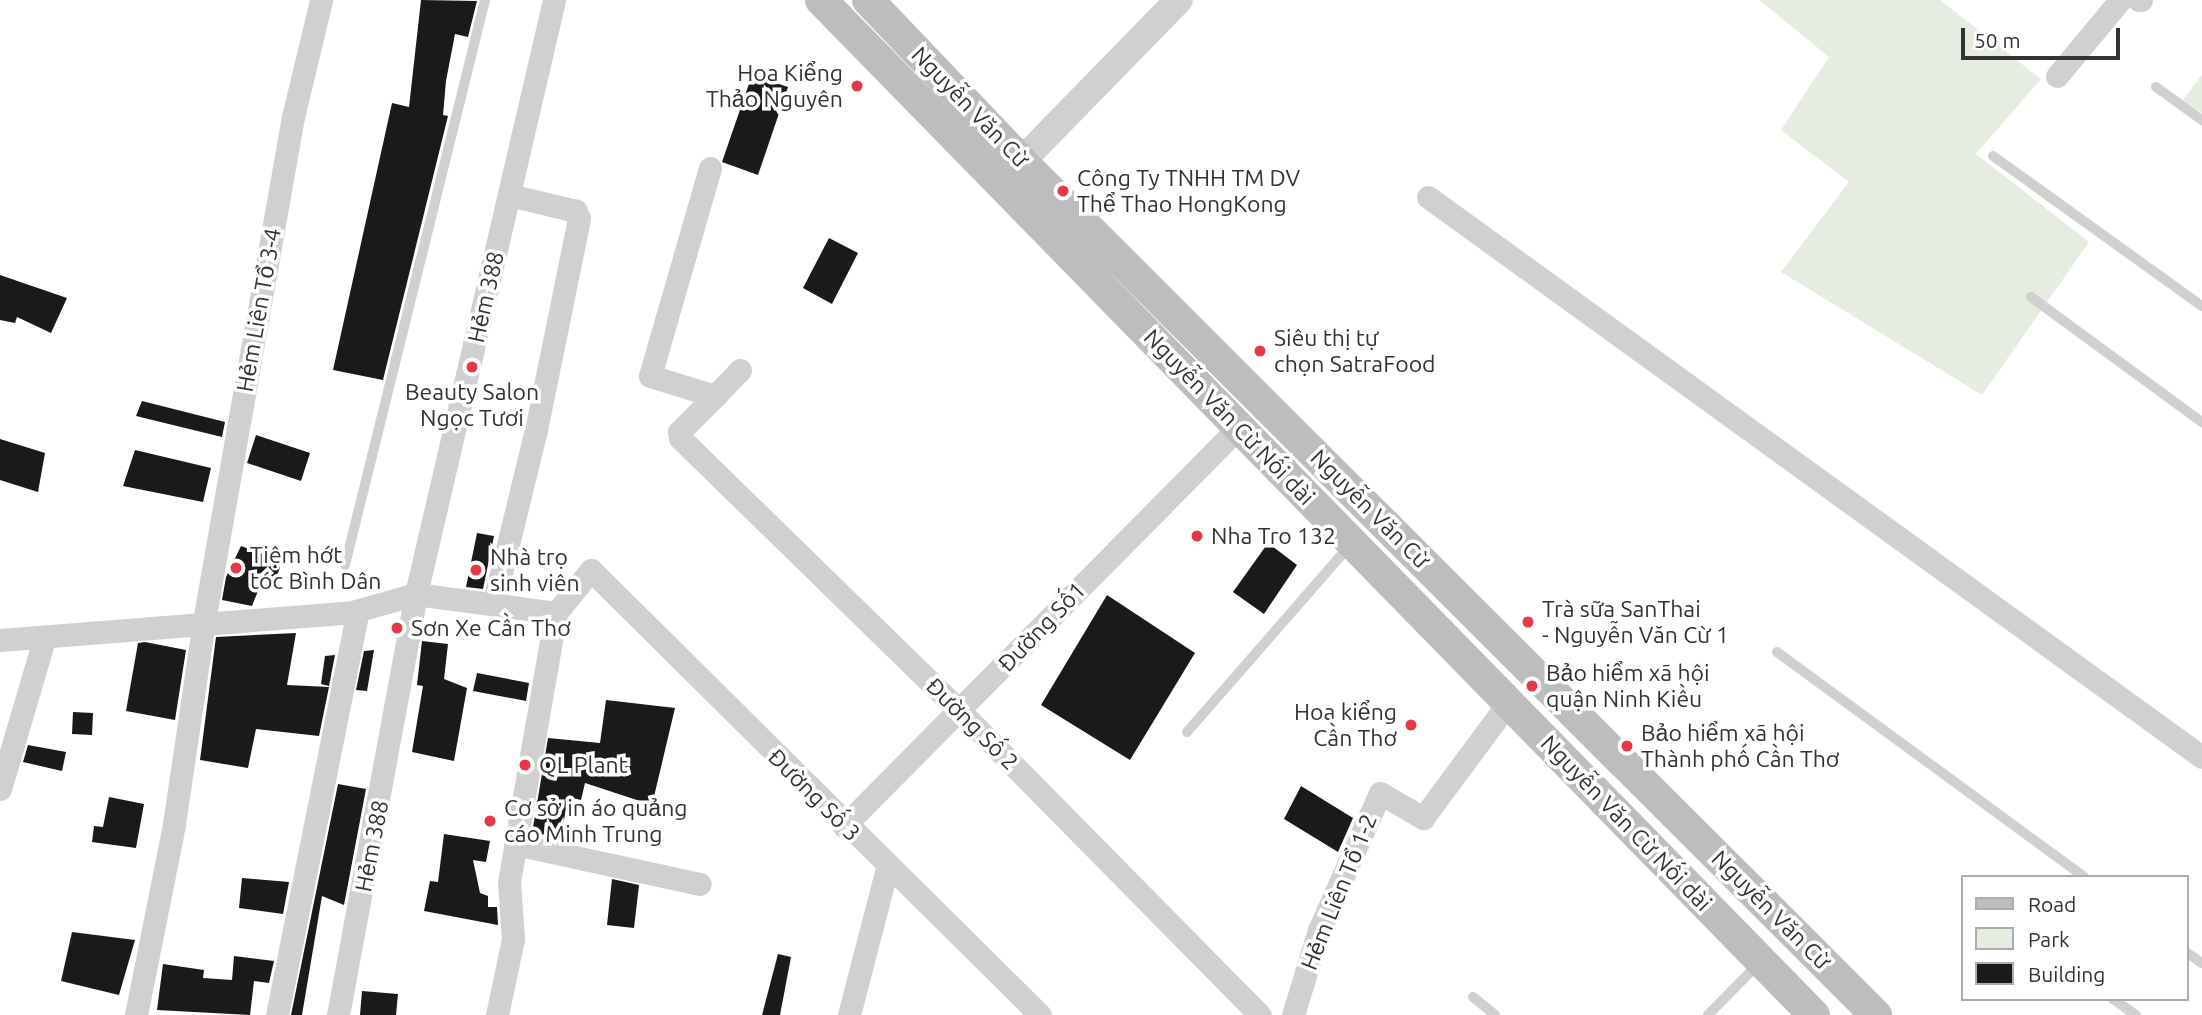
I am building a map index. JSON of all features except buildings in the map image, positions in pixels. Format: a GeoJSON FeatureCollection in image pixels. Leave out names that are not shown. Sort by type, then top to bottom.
{"type":"FeatureCollection","features":[{"type":"Feature","properties":{"kind":"main road","name":"Nguyễn Văn Cừ Nối dài"},"geometry":{"type":"LineString","coordinates":[[821,0],[1814,1015]]}},
{"type":"Feature","properties":{"kind":"main road","name":"Nguyễn Văn Cừ"},"geometry":{"type":"LineString","coordinates":[[868,0],[1022,161],[1876,1015]]}},
{"type":"Feature","properties":{"kind":"main road"},"geometry":{"type":"LineString","coordinates":[[1761,961],[1790,929]]}},
{"type":"Feature","properties":{"kind":"street","name":"Hẻm Liên Tổ 3-4"},"geometry":{"type":"LineString","coordinates":[[136,1015],[174,824],[204,621],[293,117],[321,0]]}},
{"type":"Feature","properties":{"kind":"street","name":"Hẻm 388"},"geometry":{"type":"LineString","coordinates":[[338,1015],[416,594],[554,0]]}},
{"type":"Feature","properties":{"kind":"street"},"geometry":{"type":"LineString","coordinates":[[1000,183],[1179,0]]}},
{"type":"Feature","properties":{"kind":"street"},"geometry":{"type":"LineString","coordinates":[[2057,76],[2120,0]]}},
{"type":"Feature","properties":{"kind":"street"},"geometry":{"type":"LineString","coordinates":[[710,167],[647,386],[715,396],[740,370]]}},
{"type":"Feature","properties":{"kind":"street"},"geometry":{"type":"LineString","coordinates":[[494,602],[536,430],[579,218],[576,211],[509,195]]}},
{"type":"Feature","properties":{"kind":"street"},"geometry":{"type":"LineString","coordinates":[[1428,197],[2202,757]]}},
{"type":"Feature","properties":{"kind":"street","name":"Đường Số 2"},"geometry":{"type":"LineString","coordinates":[[715,396],[680,432],[680,439],[960,711],[1260,1015]]}},
{"type":"Feature","properties":{"kind":"street","name":"Đường Số1"},"geometry":{"type":"LineString","coordinates":[[844,826],[1239,427]]}},
{"type":"Feature","properties":{"kind":"street","name":"Đường Số 3"},"geometry":{"type":"LineString","coordinates":[[556,613],[576,584],[591,570],[844,826],[1040,1015]]}},
{"type":"Feature","properties":{"kind":"street"},"geometry":{"type":"LineString","coordinates":[[0,639],[358,611],[416,594],[494,602],[556,613],[515,844],[508,893],[513,939],[497,1015]]}},
{"type":"Feature","properties":{"kind":"street"},"geometry":{"type":"LineString","coordinates":[[277,1015],[358,611]]}},
{"type":"Feature","properties":{"kind":"street"},"geometry":{"type":"LineString","coordinates":[[0,789],[45,636]]}},
{"type":"Feature","properties":{"kind":"street","name":"Hẻm Liên Tổ 1-2"},"geometry":{"type":"LineString","coordinates":[[1293,1015],[1319,930],[1380,793],[1423,818],[1508,703]]}},
{"type":"Feature","properties":{"kind":"street"},"geometry":{"type":"LineString","coordinates":[[515,844],[699,884]]}},
{"type":"Feature","properties":{"kind":"street"},"geometry":{"type":"LineString","coordinates":[[849,1015],[887,867]]}},
{"type":"Feature","properties":{"kind":"lane"},"geometry":{"type":"LineString","coordinates":[[345,565],[485,0]]}},
{"type":"Feature","properties":{"kind":"lane"},"geometry":{"type":"LineString","coordinates":[[2156,88],[2202,120]]}},
{"type":"Feature","properties":{"kind":"lane"},"geometry":{"type":"LineString","coordinates":[[1993,156],[2202,306]]}},
{"type":"Feature","properties":{"kind":"lane"},"geometry":{"type":"LineString","coordinates":[[2031,297],[2202,422]]}},
{"type":"Feature","properties":{"kind":"lane"},"geometry":{"type":"LineString","coordinates":[[1187,732],[1352,543]]}},
{"type":"Feature","properties":{"kind":"lane"},"geometry":{"type":"LineString","coordinates":[[1777,652],[2081,875]]}},
{"type":"Feature","properties":{"kind":"lane"},"geometry":{"type":"LineString","coordinates":[[1708,1015],[1761,961]]}},
{"type":"Feature","properties":{"kind":"lane"},"geometry":{"type":"LineString","coordinates":[[1472,997],[1495,1015]]}},
{"type":"Feature","properties":{"kind":"lane"},"geometry":{"type":"LineString","coordinates":[[2116,1001],[2136,1015]]}},
{"type":"Feature","properties":{"kind":"green space"},"geometry":{"type":"Polygon","coordinates":[[[1759,0],[1940,0],[2041,79],[1976,154],[2089,242],[1982,395],[1781,272],[1849,182],[1781,130],[1829,57],[1759,0]]]}},
{"type":"Feature","properties":{"kind":"green space"},"geometry":{"type":"Polygon","coordinates":[[[2202,75],[2202,113],[2183,100],[2202,75]]]}},
{"type":"Feature","properties":{"kind":"place","name":"Hoa Kiểng Thảo Nguyên"},"geometry":{"type":"Point","coordinates":[857,86]}},
{"type":"Feature","properties":{"kind":"place","name":"Công Ty TNHH TM DV Thể Thao HongKong"},"geometry":{"type":"Point","coordinates":[1063,191]}},
{"type":"Feature","properties":{"kind":"place","name":"Siêu thị tự chọn SatraFood"},"geometry":{"type":"Point","coordinates":[1260,351]}},
{"type":"Feature","properties":{"kind":"place","name":"Beauty Salon Ngọc Tươi"},"geometry":{"type":"Point","coordinates":[472,367]}},
{"type":"Feature","properties":{"kind":"place","name":"Nha Tro 132"},"geometry":{"type":"Point","coordinates":[1197,536]}},
{"type":"Feature","properties":{"kind":"place","name":"Tiệm hớt tóc Bình Dân"},"geometry":{"type":"Point","coordinates":[236,568]}},
{"type":"Feature","properties":{"kind":"place","name":"Nhà trọ sinh viên"},"geometry":{"type":"Point","coordinates":[476,570]}},
{"type":"Feature","properties":{"kind":"place","name":"Trà sữa SanThai - Nguyễn Văn Cừ 1"},"geometry":{"type":"Point","coordinates":[1528,622]}},
{"type":"Feature","properties":{"kind":"place","name":"Sơn Xe Cần Thơ"},"geometry":{"type":"Point","coordinates":[397,628]}},
{"type":"Feature","properties":{"kind":"place","name":"Bảo hiểm xã hội quận Ninh Kiều"},"geometry":{"type":"Point","coordinates":[1532,686]}},
{"type":"Feature","properties":{"kind":"place","name":"Hoa kiểng Cần Thơ"},"geometry":{"type":"Point","coordinates":[1411,725]}},
{"type":"Feature","properties":{"kind":"place","name":"Bảo hiểm xã hội Thành phố Cần Thơ"},"geometry":{"type":"Point","coordinates":[1627,746]}},
{"type":"Feature","properties":{"kind":"place","name":"QL Plant"},"geometry":{"type":"Point","coordinates":[525,765]}},
{"type":"Feature","properties":{"kind":"place","name":"Cơ sở in áo quảng cáo Minh Trung"},"geometry":{"type":"Point","coordinates":[490,821]}}]}
